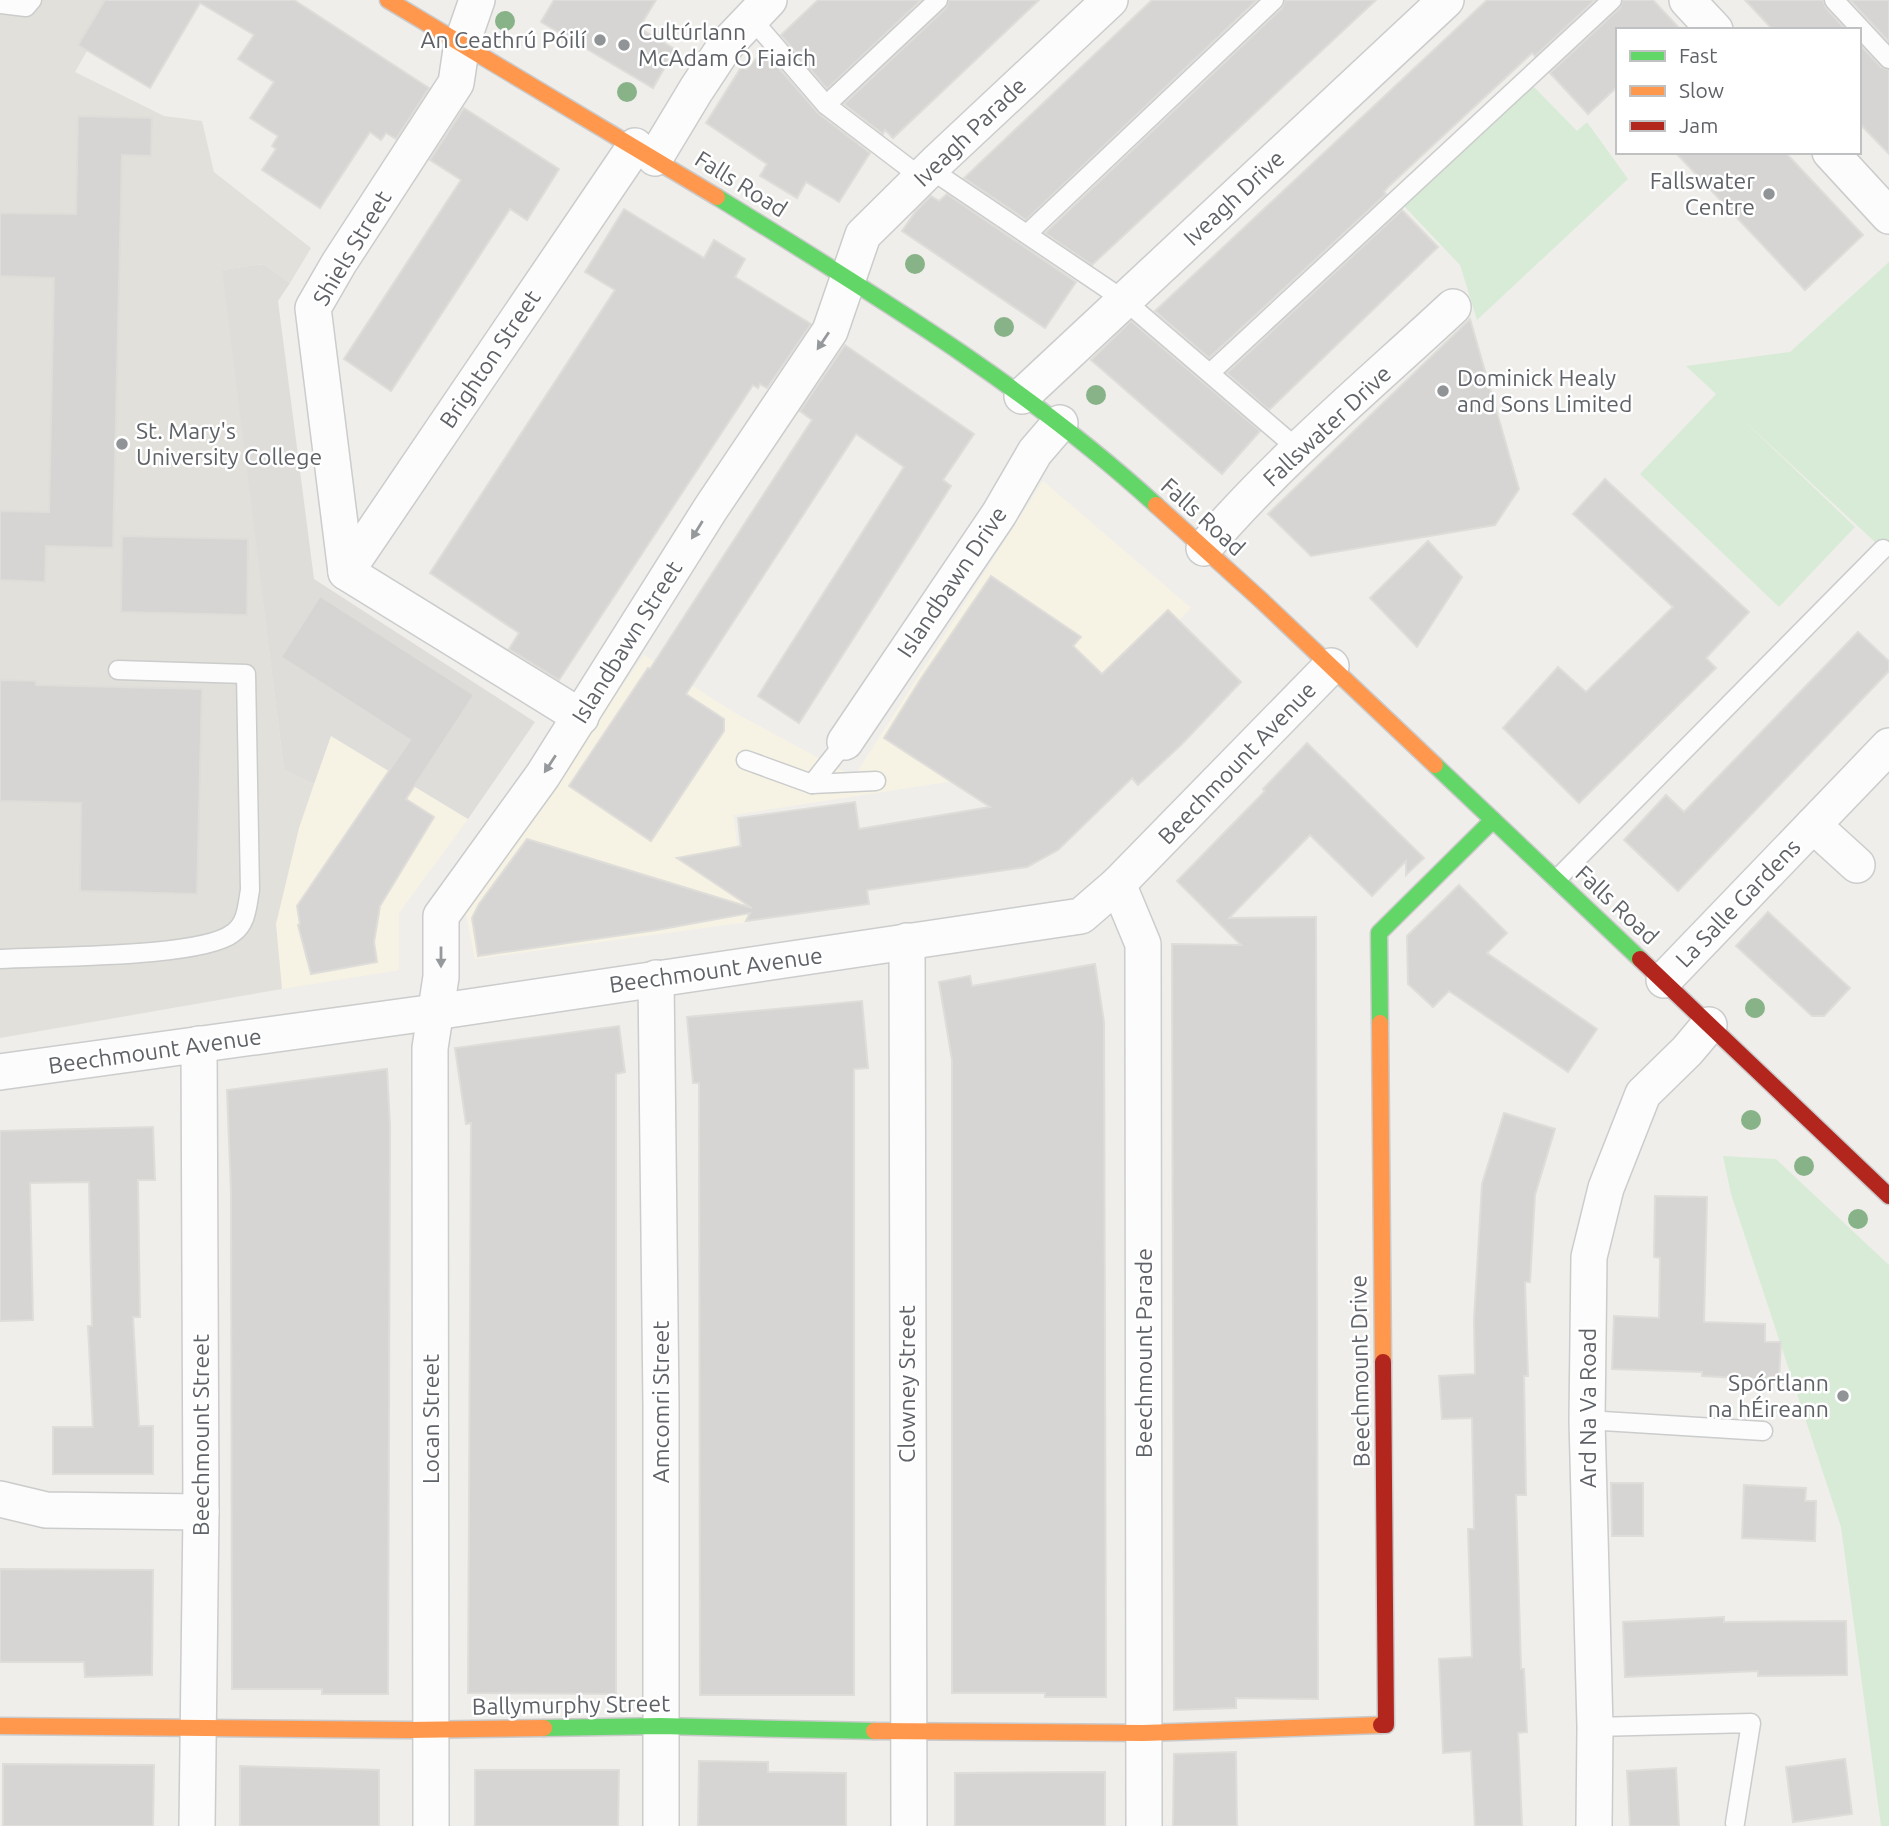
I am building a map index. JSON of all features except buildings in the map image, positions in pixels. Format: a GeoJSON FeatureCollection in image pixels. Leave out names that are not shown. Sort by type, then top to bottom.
{"type":"FeatureCollection","features":[{"type":"Feature","properties":{"kind":"street","name":"Falls Road"},"geometry":{"type":"LineString","coordinates":[[388,0],[645,152],[848,278],[1059,423],[1204,548],[1331,666],[1889,1196]]}},
{"type":"Feature","properties":{"kind":"street","name":"Shiels Street"},"geometry":{"type":"LineString","coordinates":[[346,572],[313,308],[339,263],[456,83],[462,44],[477,0]]}},
{"type":"Feature","properties":{"kind":"street","name":"Iveagh Parade"},"geometry":{"type":"LineString","coordinates":[[848,278],[863,236],[1110,0]]}},
{"type":"Feature","properties":{"kind":"street","name":"Iveagh Drive"},"geometry":{"type":"LineString","coordinates":[[1022,396],[1446,0]]}},
{"type":"Feature","properties":{"kind":"street"},"geometry":{"type":"LineString","coordinates":[[1687,0],[1713,28]]}},
{"type":"Feature","properties":{"kind":"street","name":"Brighton Street"},"geometry":{"type":"LineString","coordinates":[[346,572],[645,152],[725,46],[760,9]]}},
{"type":"Feature","properties":{"kind":"street"},"geometry":{"type":"LineString","coordinates":[[1832,154],[1884,200]]}},
{"type":"Feature","properties":{"kind":"street","name":"Islandbawn Street"},"geometry":{"type":"LineString","coordinates":[[435,1012],[441,977],[441,916],[543,775],[711,508],[830,331],[848,278]]}},
{"type":"Feature","properties":{"kind":"street","name":"Fallswater Drive"},"geometry":{"type":"LineString","coordinates":[[1204,548],[1229,519],[1299,450],[1453,307]]}},
{"type":"Feature","properties":{"kind":"street","name":"Islandbawn Drive"},"geometry":{"type":"LineString","coordinates":[[845,742],[999,514],[1035,452],[1059,423]]}},
{"type":"Feature","properties":{"kind":"street"},"geometry":{"type":"LineString","coordinates":[[346,572],[581,717]]}},
{"type":"Feature","properties":{"kind":"street","name":"Beechmount Avenue"},"geometry":{"type":"LineString","coordinates":[[0,1072],[435,1012],[1082,916],[1118,884],[1331,666]]}},
{"type":"Feature","properties":{"kind":"street","name":"La Salle Gardens"},"geometry":{"type":"LineString","coordinates":[[1664,980],[1889,746]]}},
{"type":"Feature","properties":{"kind":"street","name":"Beechmount Drive"},"geometry":{"type":"LineString","coordinates":[[1143,1733],[1386,1725],[1379,933],[1493,820]]}},
{"type":"Feature","properties":{"kind":"street","name":"La Salle Gardens"},"geometry":{"type":"LineString","coordinates":[[1812,825],[1857,865]]}},
{"type":"Feature","properties":{"kind":"street","name":"Beechmount Parade"},"geometry":{"type":"LineString","coordinates":[[1118,884],[1143,944],[1144,1826]]}},
{"type":"Feature","properties":{"kind":"street","name":"Clowney Street"},"geometry":{"type":"LineString","coordinates":[[907,941],[909,1826]]}},
{"type":"Feature","properties":{"kind":"street","name":"Amcomri Street"},"geometry":{"type":"LineString","coordinates":[[656,978],[661,1404],[661,1826]]}},
{"type":"Feature","properties":{"kind":"street","name":"Locan Street"},"geometry":{"type":"LineString","coordinates":[[430,1826],[430,1048],[435,1012]]}},
{"type":"Feature","properties":{"kind":"street","name":"Ard Na Va Road"},"geometry":{"type":"LineString","coordinates":[[1594,1826],[1595,1727],[1587,1420],[1589,1257],[1606,1188],[1643,1094],[1709,1025]]}},
{"type":"Feature","properties":{"kind":"street","name":"Beechmount Street"},"geometry":{"type":"LineString","coordinates":[[197,1826],[201,1512],[199,1044]]}},
{"type":"Feature","properties":{"kind":"street"},"geometry":{"type":"LineString","coordinates":[[0,1499],[46,1510],[201,1512]]}},
{"type":"Feature","properties":{"kind":"street","name":"Ballymurphy Street"},"geometry":{"type":"LineString","coordinates":[[0,1726],[431,1729],[660,1726],[1143,1733]]}},
{"type":"Feature","properties":{"kind":"lane"},"geometry":{"type":"LineString","coordinates":[[826,105],[938,0]]}},
{"type":"Feature","properties":{"kind":"lane"},"geometry":{"type":"LineString","coordinates":[[1027,234],[1274,0]]}},
{"type":"Feature","properties":{"kind":"lane"},"geometry":{"type":"LineString","coordinates":[[1209,373],[1612,0]]}},
{"type":"Feature","properties":{"kind":"lane"},"geometry":{"type":"LineString","coordinates":[[1834,0],[1861,28]]}},
{"type":"Feature","properties":{"kind":"lane"},"geometry":{"type":"LineString","coordinates":[[0,4],[29,4]]}},
{"type":"Feature","properties":{"kind":"lane"},"geometry":{"type":"LineString","coordinates":[[760,9],[826,105],[926,174],[1027,234],[1124,300],[1299,450]]}},
{"type":"Feature","properties":{"kind":"lane"},"geometry":{"type":"LineString","coordinates":[[1861,28],[1889,58]]}},
{"type":"Feature","properties":{"kind":"lane"},"geometry":{"type":"LineString","coordinates":[[1557,879],[1883,549]]}},
{"type":"Feature","properties":{"kind":"lane"},"geometry":{"type":"LineString","coordinates":[[0,959],[211,944],[232,934],[243,922],[250,890],[246,674],[118,670]]}},
{"type":"Feature","properties":{"kind":"lane"},"geometry":{"type":"LineString","coordinates":[[812,784],[845,742]]}},
{"type":"Feature","properties":{"kind":"lane"},"geometry":{"type":"LineString","coordinates":[[746,760],[812,784],[876,781]]}},
{"type":"Feature","properties":{"kind":"lane"},"geometry":{"type":"LineString","coordinates":[[1587,1420],[1763,1431]]}},
{"type":"Feature","properties":{"kind":"lane"},"geometry":{"type":"LineString","coordinates":[[1595,1727],[1751,1723],[1735,1823]]}},
{"type":"Feature","properties":{"kind":"shaded area","name":"St. Mary's University College"},"geometry":{"type":"Polygon","coordinates":[[[0,0],[116,0],[75,72],[164,116],[202,121],[214,172],[311,248],[290,283],[264,264],[222,270],[284,769],[314,784],[299,828],[276,924],[282,989],[0,1038],[0,0]]]}},
{"type":"Feature","properties":{"kind":"shaded area"},"geometry":{"type":"Polygon","coordinates":[[[264,264],[290,283],[278,301],[314,579],[535,722],[468,819],[331,736],[314,784],[284,770],[221,270],[264,264]]]}},
{"type":"Feature","properties":{"kind":"shaded area"},"geometry":{"type":"Polygon","coordinates":[[[1043,481],[1191,608],[1033,769],[733,815],[748,922],[475,959],[465,909],[644,655],[735,713],[854,777],[1043,481]]]}},
{"type":"Feature","properties":{"kind":"shaded area"},"geometry":{"type":"Polygon","coordinates":[[[331,736],[468,819],[399,913],[399,970],[282,989],[276,924],[299,828],[331,736]]]}},
{"type":"Feature","properties":{"kind":"green space"},"geometry":{"type":"Polygon","coordinates":[[[1533,86],[1577,131],[1587,122],[1628,179],[1477,320],[1460,265],[1404,206],[1533,86]]]}},
{"type":"Feature","properties":{"kind":"green space"},"geometry":{"type":"Polygon","coordinates":[[[1889,262],[1889,555],[1739,416],[1855,527],[1779,607],[1640,474],[1716,394],[1686,366],[1790,352],[1889,262]]]}},
{"type":"Feature","properties":{"kind":"green space","name":"Spórtlann na hÉireann"},"geometry":{"type":"Polygon","coordinates":[[[1723,1156],[1776,1159],[1889,1265],[1889,1826],[1881,1826],[1841,1527],[1731,1194],[1723,1156]]]}},
{"type":"Feature","properties":{"kind":"traffic: fast"},"geometry":{"type":"LineString","coordinates":[[717,197],[887,304],[999,379],[1053,419],[1156,505]]}},
{"type":"Feature","properties":{"kind":"traffic: fast"},"geometry":{"type":"LineString","coordinates":[[1435,765],[1640,959]]}},
{"type":"Feature","properties":{"kind":"traffic: fast"},"geometry":{"type":"LineString","coordinates":[[1380,1023],[1379,933],[1493,820]]}},
{"type":"Feature","properties":{"kind":"traffic: fast"},"geometry":{"type":"LineString","coordinates":[[544,1728],[660,1726],[874,1731]]}},
{"type":"Feature","properties":{"kind":"traffic: slow"},"geometry":{"type":"LineString","coordinates":[[388,0],[717,197]]}},
{"type":"Feature","properties":{"kind":"traffic: slow"},"geometry":{"type":"LineString","coordinates":[[1156,505],[1435,765]]}},
{"type":"Feature","properties":{"kind":"traffic: slow"},"geometry":{"type":"LineString","coordinates":[[1380,1023],[1383,1362]]}},
{"type":"Feature","properties":{"kind":"traffic: slow"},"geometry":{"type":"LineString","coordinates":[[874,1731],[1143,1733],[1381,1725]]}},
{"type":"Feature","properties":{"kind":"traffic: slow"},"geometry":{"type":"LineString","coordinates":[[0,1726],[409,1730],[544,1728]]}},
{"type":"Feature","properties":{"kind":"traffic: jam"},"geometry":{"type":"LineString","coordinates":[[1640,959],[1889,1196]]}},
{"type":"Feature","properties":{"kind":"traffic: jam"},"geometry":{"type":"LineString","coordinates":[[1381,1725],[1386,1725],[1383,1362]]}},
{"type":"Feature","properties":{"kind":"place","name":"An Ceathrú Póilí"},"geometry":{"type":"Point","coordinates":[600,40]}},
{"type":"Feature","properties":{"kind":"place","name":"Cultúrlann McAdam Ó Fiaich"},"geometry":{"type":"Point","coordinates":[624,45]}},
{"type":"Feature","properties":{"kind":"place","name":"Fallswater Centre"},"geometry":{"type":"Point","coordinates":[1769,194]}},
{"type":"Feature","properties":{"kind":"place","name":"Dominick Healy and Sons Limited"},"geometry":{"type":"Point","coordinates":[1443,391]}},
{"type":"Feature","properties":{"kind":"place","name":"St. Mary's University College"},"geometry":{"type":"Point","coordinates":[122,444]}},
{"type":"Feature","properties":{"kind":"place","name":"Spórtlann na hÉireann"},"geometry":{"type":"Point","coordinates":[1843,1396]}}]}
